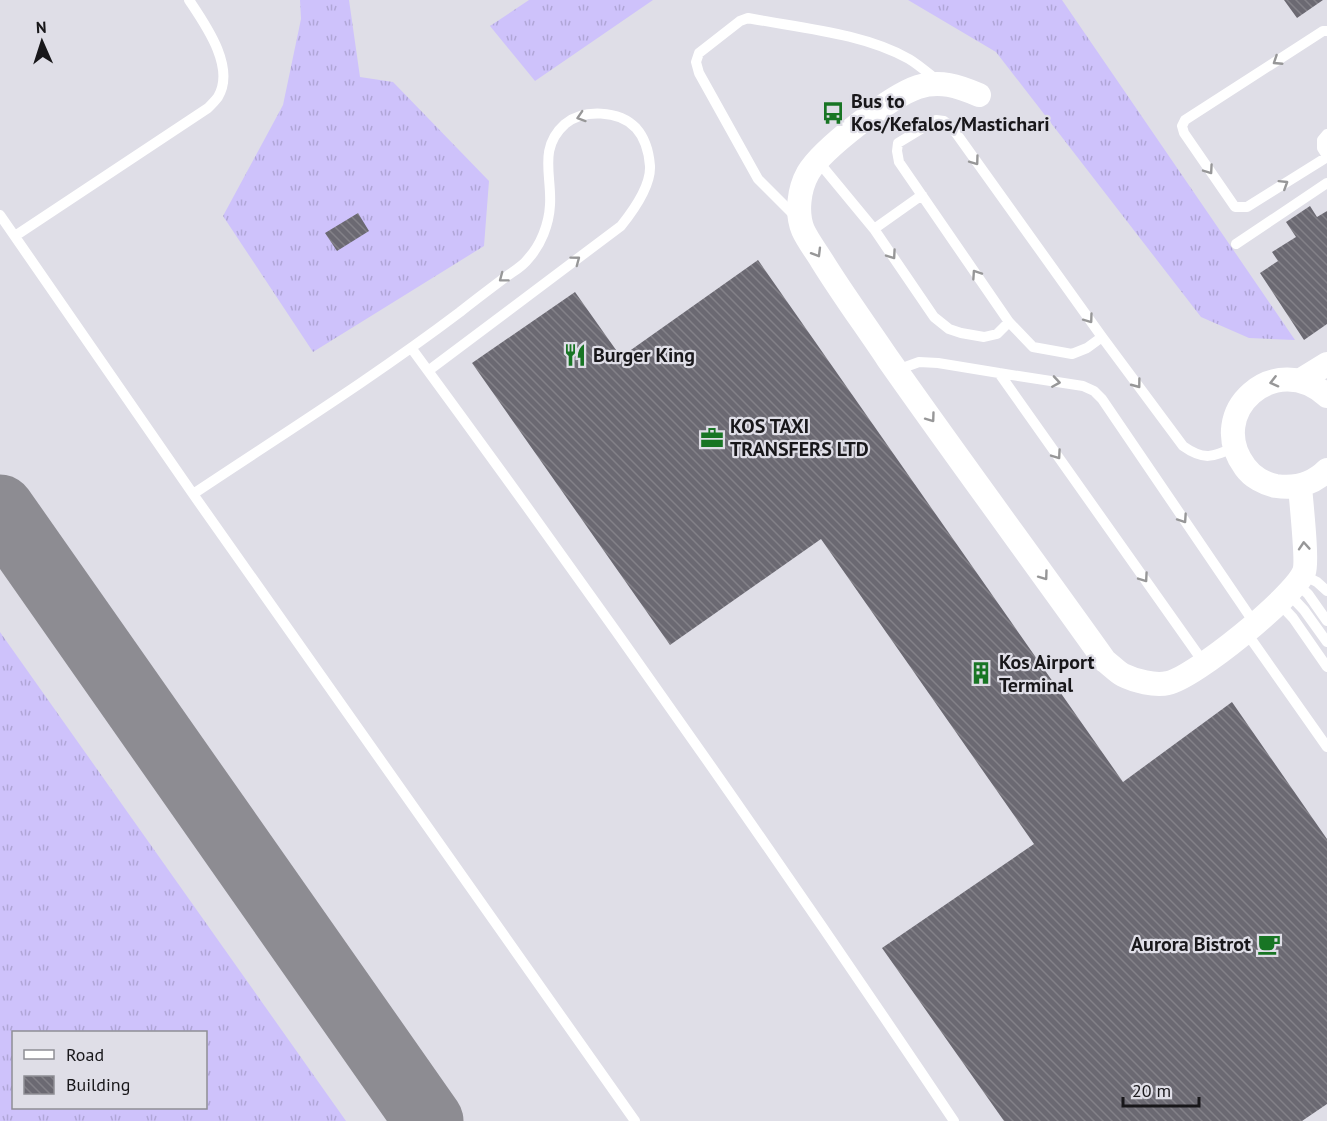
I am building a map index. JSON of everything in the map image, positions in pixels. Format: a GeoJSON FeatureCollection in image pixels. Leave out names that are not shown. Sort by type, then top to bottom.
{"type":"FeatureCollection","features":[{"type":"Feature","properties":{"kind":"street"},"geometry":{"type":"LineString","coordinates":[[979,95],[955,85],[941,83],[917,87],[895,99],[848,133],[817,160],[803,185],[800,197],[803,230],[835,281],[897,370],[1105,661],[1123,675],[1144,682],[1168,683],[1186,675],[1251,628],[1292,589],[1306,569],[1300,486]]}},
{"type":"Feature","properties":{"kind":"street"},"geometry":{"type":"LineString","coordinates":[[1301,380],[1327,364]]}},
{"type":"Feature","properties":{"kind":"street"},"geometry":{"type":"LineString","coordinates":[[1327,396],[1315,386],[1301,380],[1273,381],[1260,386],[1240,406],[1233,433],[1240,460],[1248,471],[1272,485],[1300,486],[1314,481],[1327,470]]}},
{"type":"Feature","properties":{"kind":"lane"},"geometry":{"type":"LineString","coordinates":[[15,236],[208,108],[218,97],[222,87],[222,75],[217,47],[211,33],[189,0]]}},
{"type":"Feature","properties":{"kind":"lane"},"geometry":{"type":"LineString","coordinates":[[800,215],[792,213],[758,179],[699,73],[696,62],[699,53],[740,21],[748,18],[831,33],[883,47],[910,59],[941,83]]}},
{"type":"Feature","properties":{"kind":"lane"},"geometry":{"type":"LineString","coordinates":[[1327,31],[1323,31],[1185,120],[1182,126],[1184,133],[1235,207],[1247,207],[1327,157],[1322,148],[1322,140],[1327,134]]}},
{"type":"Feature","properties":{"kind":"lane"},"geometry":{"type":"LineString","coordinates":[[194,494],[412,349],[528,259],[542,237],[548,221],[549,148],[566,123],[580,116],[597,113],[619,117],[636,127],[646,145],[650,168],[635,208],[621,226],[428,371]]}},
{"type":"Feature","properties":{"kind":"lane"},"geometry":{"type":"LineString","coordinates":[[1102,337],[1087,348],[1072,354],[1033,347],[1008,322],[899,162],[898,143],[936,120],[944,121],[951,126],[1102,337],[1184,446],[1196,455],[1213,457],[1235,447]]}},
{"type":"Feature","properties":{"kind":"lane"},"geometry":{"type":"LineString","coordinates":[[817,160],[874,229],[934,317],[948,328],[984,337],[997,334],[1008,322]]}},
{"type":"Feature","properties":{"kind":"lane"},"geometry":{"type":"LineString","coordinates":[[1236,243],[1327,183]]}},
{"type":"Feature","properties":{"kind":"lane"},"geometry":{"type":"LineString","coordinates":[[874,229],[922,195]]}},
{"type":"Feature","properties":{"kind":"lane"},"geometry":{"type":"LineString","coordinates":[[0,215],[635,1121]]}},
{"type":"Feature","properties":{"kind":"lane"},"geometry":{"type":"LineString","coordinates":[[412,349],[631,652],[822,924],[954,1121]]}},
{"type":"Feature","properties":{"kind":"lane"},"geometry":{"type":"LineString","coordinates":[[897,370],[919,362],[938,363],[1083,386],[1094,391],[1102,399],[1327,747]]}},
{"type":"Feature","properties":{"kind":"lane"},"geometry":{"type":"LineString","coordinates":[[999,372],[1204,663]]}},
{"type":"Feature","properties":{"kind":"lane"},"geometry":{"type":"LineString","coordinates":[[1292,589],[1317,582],[1327,591]]}},
{"type":"Feature","properties":{"kind":"lane"},"geometry":{"type":"LineString","coordinates":[[1292,589],[1308,594],[1327,621]]}},
{"type":"Feature","properties":{"kind":"lane"},"geometry":{"type":"LineString","coordinates":[[1292,589],[1327,642]]}},
{"type":"Feature","properties":{"kind":"lane"},"geometry":{"type":"LineString","coordinates":[[1292,589],[1293,618],[1327,667]]}},
{"type":"Feature","properties":{"kind":"green space"},"geometry":{"type":"Polygon","coordinates":[[[300,0],[349,0],[360,77],[393,82],[489,181],[484,246],[313,352],[223,216],[283,105],[301,19],[300,0]]]}},
{"type":"Feature","properties":{"kind":"green space"},"geometry":{"type":"Polygon","coordinates":[[[529,0],[653,0],[535,81],[490,26],[529,0]]]}},
{"type":"Feature","properties":{"kind":"green space"},"geometry":{"type":"Polygon","coordinates":[[[908,0],[1062,0],[1295,340],[1249,338],[1201,317],[996,52],[908,0]]]}},
{"type":"Feature","properties":{"kind":"green space"},"geometry":{"type":"Polygon","coordinates":[[[0,632],[346,1121],[0,1121],[0,632]]]}},
{"type":"Feature","properties":{"kind":"building"},"geometry":{"type":"Polygon","coordinates":[[[1284,0],[1323,0],[1297,18],[1284,0]]]}},
{"type":"Feature","properties":{"kind":"building"},"geometry":{"type":"Polygon","coordinates":[[[1310,206],[1317,217],[1327,211],[1327,324],[1304,340],[1260,273],[1278,261],[1272,252],[1296,237],[1286,222],[1310,206]]]}},
{"type":"Feature","properties":{"kind":"building"},"geometry":{"type":"Polygon","coordinates":[[[358,213],[369,231],[337,251],[325,233],[358,213]]]}},
{"type":"Feature","properties":{"kind":"building","name":"Kos Airport Terminal"},"geometry":{"type":"Polygon","coordinates":[[[758,260],[1123,782],[1232,702],[1327,839],[1327,1104],[1302,1121],[1004,1121],[882,948],[1034,844],[821,539],[670,645],[472,363],[575,292],[621,357],[758,260]]]}},
{"type":"Feature","properties":{"kind":"taxiway"},"geometry":{"type":"LineString","coordinates":[[0,509],[429,1121]]}},
{"type":"Feature","properties":{"kind":"place","name":"Bus to Kos/Kefalos/Mastichari"},"geometry":{"type":"Point","coordinates":[833,113]}},
{"type":"Feature","properties":{"kind":"place","name":"Burger King"},"geometry":{"type":"Point","coordinates":[575,355]}},
{"type":"Feature","properties":{"kind":"place","name":"KOS TAXI TRANSFERS LTD"},"geometry":{"type":"Point","coordinates":[712,438]}},
{"type":"Feature","properties":{"kind":"place","name":"Kos Airport Terminal"},"geometry":{"type":"Point","coordinates":[981,673]}},
{"type":"Feature","properties":{"kind":"place","name":"Aurora Bistrot"},"geometry":{"type":"Point","coordinates":[1269,944]}}]}
